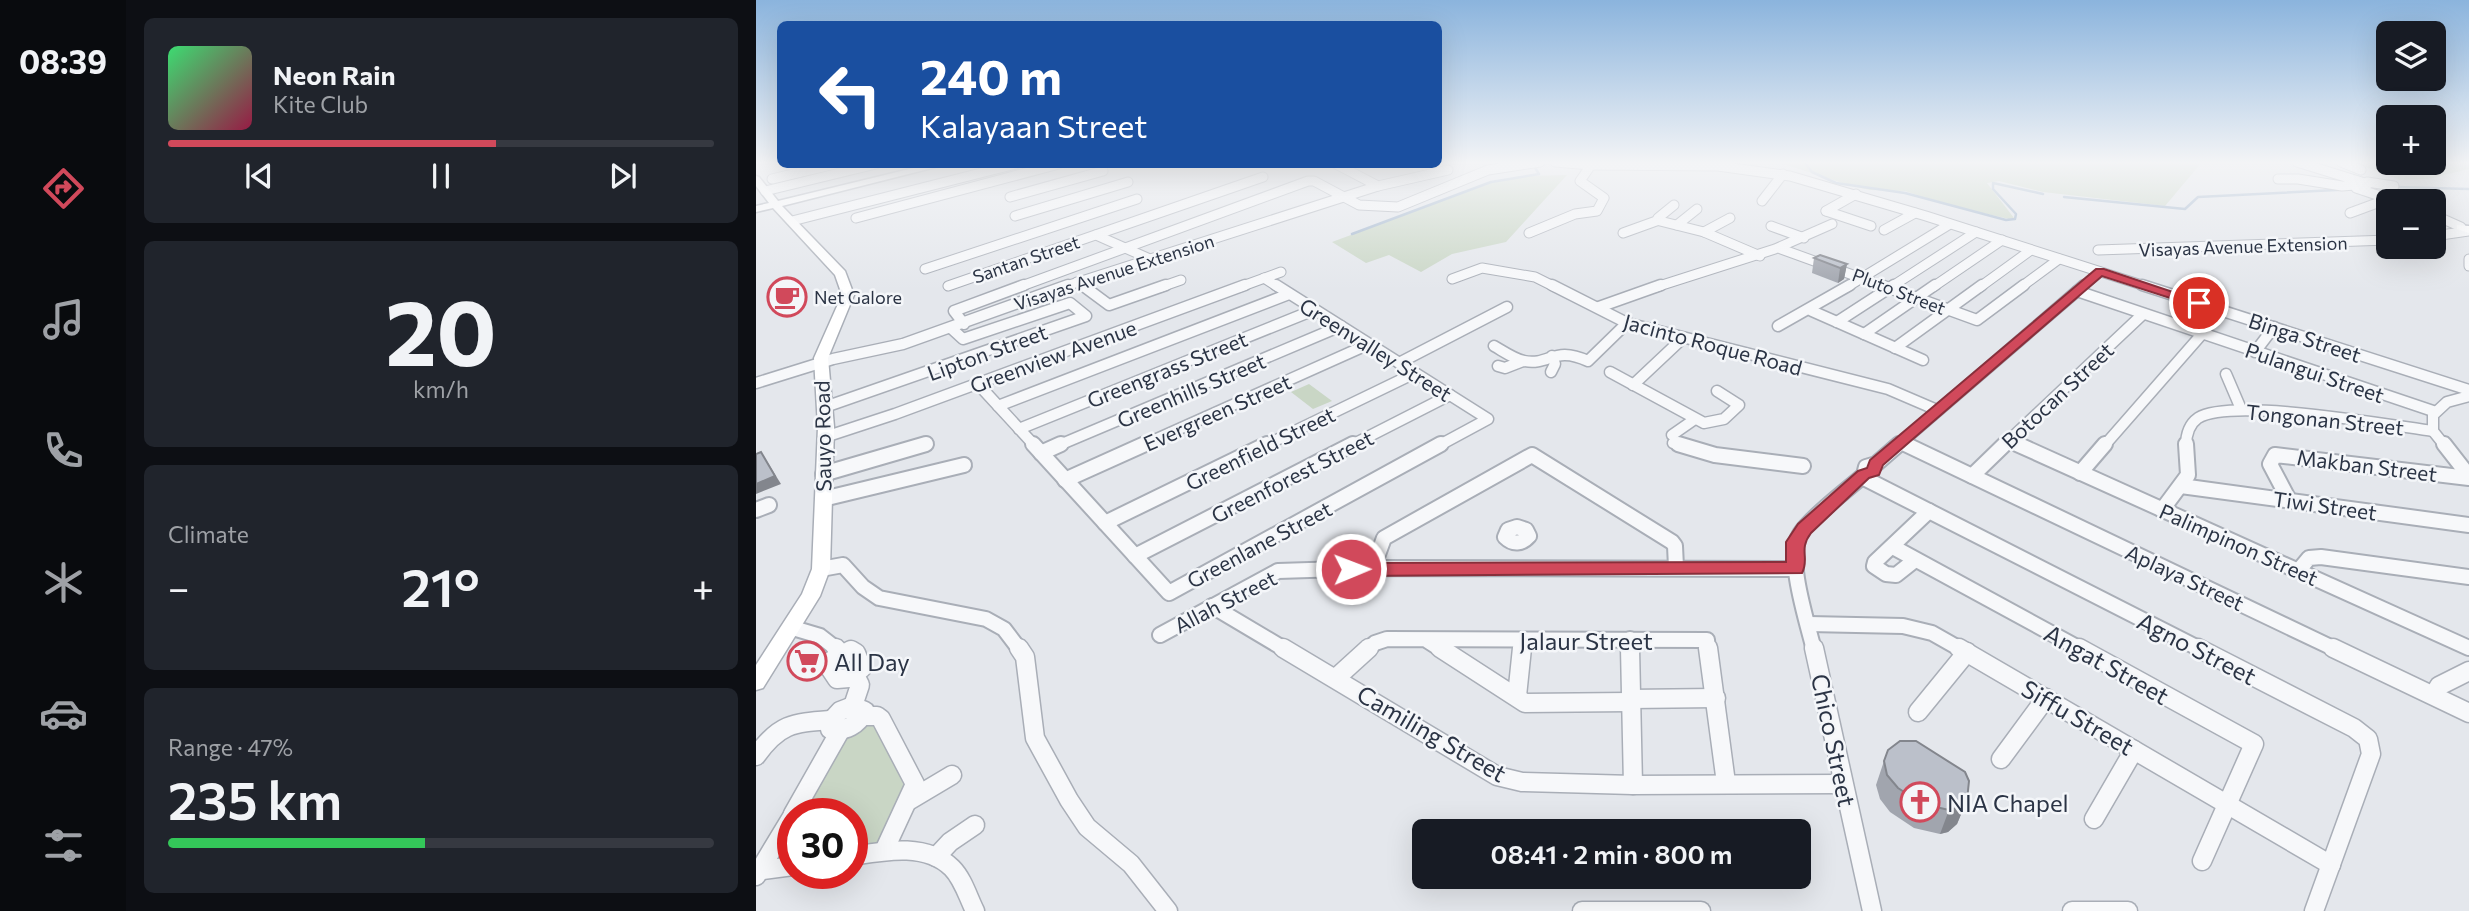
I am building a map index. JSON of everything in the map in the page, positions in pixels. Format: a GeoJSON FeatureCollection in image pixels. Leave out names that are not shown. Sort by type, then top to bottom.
{"type":"FeatureCollection","features":[{"type":"Feature","properties":{"kind":"main road"},"geometry":{"type":"LineString","coordinates":[[756,209],[776,205]]}},
{"type":"Feature","properties":{"kind":"main road","name":"Sauyo Road"},"geometry":{"type":"LineString","coordinates":[[756,682],[793,628],[811,596],[821,569],[825,436],[821,363],[828,338],[848,295],[841,274],[776,205]]}},
{"type":"Feature","properties":{"kind":"street"},"geometry":{"type":"LineString","coordinates":[[792,221],[857,205]]}},
{"type":"Feature","properties":{"kind":"street"},"geometry":{"type":"LineString","coordinates":[[856,218],[907,205]]}},
{"type":"Feature","properties":{"kind":"street"},"geometry":{"type":"LineString","coordinates":[[1015,216],[1054,205]]}},
{"type":"Feature","properties":{"kind":"street"},"geometry":{"type":"LineString","coordinates":[[925,269],[1120,205]]}},
{"type":"Feature","properties":{"kind":"street","name":"Santan Street"},"geometry":{"type":"LineString","coordinates":[[947,286],[1184,205]]}},
{"type":"Feature","properties":{"kind":"street"},"geometry":{"type":"LineString","coordinates":[[964,324],[953,313],[954,310],[1244,205]]}},
{"type":"Feature","properties":{"kind":"street","name":"Visayas Avenue Extension"},"geometry":{"type":"LineString","coordinates":[[756,383],[821,363],[895,346],[964,324],[1077,282],[1324,205]]}},
{"type":"Feature","properties":{"kind":"street"},"geometry":{"type":"LineString","coordinates":[[1362,205],[1408,205]]}},
{"type":"Feature","properties":{"kind":"street"},"geometry":{"type":"LineString","coordinates":[[1530,233],[1576,214],[1597,211],[1601,205]]}},
{"type":"Feature","properties":{"kind":"street"},"geometry":{"type":"LineString","coordinates":[[1623,233],[1659,220],[1674,205]]}},
{"type":"Feature","properties":{"kind":"street"},"geometry":{"type":"LineString","coordinates":[[1599,307],[1649,288],[1781,248],[1804,238],[1844,205]]}},
{"type":"Feature","properties":{"kind":"street"},"geometry":{"type":"LineString","coordinates":[[1889,205],[2100,272]]}},
{"type":"Feature","properties":{"kind":"street"},"geometry":{"type":"LineString","coordinates":[[2350,213],[2376,205]]}},
{"type":"Feature","properties":{"kind":"street"},"geometry":{"type":"LineString","coordinates":[[1677,225],[1697,209]]}},
{"type":"Feature","properties":{"kind":"street"},"geometry":{"type":"LineString","coordinates":[[1884,230],[1915,213]]}},
{"type":"Feature","properties":{"kind":"street"},"geometry":{"type":"LineString","coordinates":[[1831,216],[1871,226]]}},
{"type":"Feature","properties":{"kind":"street"},"geometry":{"type":"LineString","coordinates":[[1704,232],[1730,218]]}},
{"type":"Feature","properties":{"kind":"street"},"geometry":{"type":"LineString","coordinates":[[1659,220],[1704,232],[1760,256]]}},
{"type":"Feature","properties":{"kind":"street"},"geometry":{"type":"LineString","coordinates":[[2446,220],[2467,230]]}},
{"type":"Feature","properties":{"kind":"street"},"geometry":{"type":"LineString","coordinates":[[1778,326],[1950,224]]}},
{"type":"Feature","properties":{"kind":"street"},"geometry":{"type":"LineString","coordinates":[[1771,226],[1804,238]]}},
{"type":"Feature","properties":{"kind":"street"},"geometry":{"type":"LineString","coordinates":[[2446,234],[2467,230]]}},
{"type":"Feature","properties":{"kind":"street"},"geometry":{"type":"LineString","coordinates":[[1038,232],[1063,246]]}},
{"type":"Feature","properties":{"kind":"street"},"geometry":{"type":"LineString","coordinates":[[1837,322],[1976,232]]}},
{"type":"Feature","properties":{"kind":"street"},"geometry":{"type":"LineString","coordinates":[[1096,235],[1150,259]]}},
{"type":"Feature","properties":{"kind":"street"},"geometry":{"type":"LineString","coordinates":[[1864,334],[2002,240]]}},
{"type":"Feature","properties":{"kind":"street","name":"Visayas Avenue Extension"},"geometry":{"type":"LineString","coordinates":[[2098,250],[2376,240]]}},
{"type":"Feature","properties":{"kind":"street","name":"Pluto Street"},"geometry":{"type":"LineString","coordinates":[[1781,248],[1977,320],[2059,259]]}},
{"type":"Feature","properties":{"kind":"street"},"geometry":{"type":"LineString","coordinates":[[1895,348],[2031,250]]}},
{"type":"Feature","properties":{"kind":"street"},"geometry":{"type":"LineString","coordinates":[[2469,259],[2469,266]]}},
{"type":"Feature","properties":{"kind":"street","name":"Jacinto Roque Road"},"geometry":{"type":"LineString","coordinates":[[1452,279],[1482,268],[1529,275],[1543,279],[1627,323],[1891,390],[1937,410]]}},
{"type":"Feature","properties":{"kind":"street","name":"Greenview Avenue"},"geometry":{"type":"LineString","coordinates":[[825,436],[978,384],[1281,272]]}},
{"type":"Feature","properties":{"kind":"street","name":"Chico Street"},"geometry":{"type":"LineString","coordinates":[[1872,911],[1796,569],[1794,550],[1799,534],[1863,476],[1874,471],[1876,464],[1900,442],[2100,272]]}},
{"type":"Feature","properties":{"kind":"street","name":"Binga Street"},"geometry":{"type":"LineString","coordinates":[[2100,272],[2469,390]]}},
{"type":"Feature","properties":{"kind":"street","name":"Greenvalley Street"},"geometry":{"type":"LineString","coordinates":[[1264,278],[1488,419]]}},
{"type":"Feature","properties":{"kind":"street"},"geometry":{"type":"LineString","coordinates":[[1077,282],[1109,305],[1181,280]]}},
{"type":"Feature","properties":{"kind":"street","name":"Pulangui Street"},"geometry":{"type":"LineString","coordinates":[[2077,291],[2433,411]]}},
{"type":"Feature","properties":{"kind":"street"},"geometry":{"type":"LineString","coordinates":[[998,406],[1289,294]]}},
{"type":"Feature","properties":{"kind":"street","name":"Lipton Street"},"geometry":{"type":"LineString","coordinates":[[824,407],[1086,316],[1070,303],[963,339],[951,328]]}},
{"type":"Feature","properties":{"kind":"street"},"geometry":{"type":"LineString","coordinates":[[1399,363],[1507,307]]}},
{"type":"Feature","properties":{"kind":"street"},"geometry":{"type":"LineString","coordinates":[[1812,308],[1812,311],[1923,360]]}},
{"type":"Feature","properties":{"kind":"street","name":"Greengrass Street"},"geometry":{"type":"LineString","coordinates":[[1019,429],[1314,310]]}},
{"type":"Feature","properties":{"kind":"street","name":"Botocan Street"},"geometry":{"type":"LineString","coordinates":[[1972,476],[2143,314]]}},
{"type":"Feature","properties":{"kind":"street"},"geometry":{"type":"LineString","coordinates":[[1498,366],[1505,368],[1523,361],[1573,354],[1588,361],[1627,323]]}},
{"type":"Feature","properties":{"kind":"street","name":"Greenhills Street"},"geometry":{"type":"LineString","coordinates":[[1041,453],[1341,326]]}},
{"type":"Feature","properties":{"kind":"street"},"geometry":{"type":"LineString","coordinates":[[2255,352],[2274,327]]}},
{"type":"Feature","properties":{"kind":"street"},"geometry":{"type":"LineString","coordinates":[[2080,473],[2202,334]]}},
{"type":"Feature","properties":{"kind":"street"},"geometry":{"type":"LineString","coordinates":[[1633,385],[1683,338]]}},
{"type":"Feature","properties":{"kind":"street","name":"Evergreen Street"},"geometry":{"type":"LineString","coordinates":[[1065,480],[1369,344]]}},
{"type":"Feature","properties":{"kind":"street"},"geometry":{"type":"LineString","coordinates":[[1494,346],[1523,361]]}},
{"type":"Feature","properties":{"kind":"street"},"geometry":{"type":"LineString","coordinates":[[1551,372],[1555,365],[1552,356]]}},
{"type":"Feature","properties":{"kind":"street"},"geometry":{"type":"LineString","coordinates":[[1610,372],[1695,419],[1713,424],[1737,410],[1739,405],[1717,391]]}},
{"type":"Feature","properties":{"kind":"street","name":"Greenfield Street"},"geometry":{"type":"LineString","coordinates":[[1105,523],[1415,373]]}},
{"type":"Feature","properties":{"kind":"street"},"geometry":{"type":"LineString","coordinates":[[2226,374],[2241,409]]}},
{"type":"Feature","properties":{"kind":"street","name":"Greenlane Street"},"geometry":{"type":"LineString","coordinates":[[978,384],[1169,593],[1488,419]]}},
{"type":"Feature","properties":{"kind":"street","name":"Greenforest Street"},"geometry":{"type":"LineString","coordinates":[[1135,556],[1450,395]]}},
{"type":"Feature","properties":{"kind":"street"},"geometry":{"type":"LineString","coordinates":[[2469,396],[2441,404],[2433,411],[2433,431],[2469,477]]}},
{"type":"Feature","properties":{"kind":"street","name":"Tongonan Street"},"geometry":{"type":"LineString","coordinates":[[2162,510],[2181,486],[2189,470],[2186,435],[2189,426],[2208,414],[2241,409],[2433,431]]}},
{"type":"Feature","properties":{"kind":"street"},"geometry":{"type":"LineString","coordinates":[[1695,419],[1673,439],[1715,456],[1803,466]]}},
{"type":"Feature","properties":{"kind":"street","name":"Palimpinon Street"},"geometry":{"type":"LineString","coordinates":[[2009,441],[2469,648]]}},
{"type":"Feature","properties":{"kind":"street","name":"Aplaya Street"},"geometry":{"type":"LineString","coordinates":[[1900,442],[2469,713]]}},
{"type":"Feature","properties":{"kind":"street"},"geometry":{"type":"LineString","coordinates":[[823,474],[927,444]]}},
{"type":"Feature","properties":{"kind":"street"},"geometry":{"type":"LineString","coordinates":[[1373,568],[1384,538],[1532,455],[1672,542],[1675,545],[1676,567]]}},
{"type":"Feature","properties":{"kind":"street","name":"Makban Street"},"geometry":{"type":"LineString","coordinates":[[2290,500],[2270,464],[2275,455],[2469,477]]}},
{"type":"Feature","properties":{"kind":"street"},"geometry":{"type":"LineString","coordinates":[[823,499],[964,465]]}},
{"type":"Feature","properties":{"kind":"street","name":"Agno Street"},"geometry":{"type":"LineString","coordinates":[[1863,476],[2363,734],[2371,744],[2371,754],[2314,911]]}},
{"type":"Feature","properties":{"kind":"street","name":"Tiwi Street"},"geometry":{"type":"LineString","coordinates":[[2181,486],[2469,525]]}},
{"type":"Feature","properties":{"kind":"street"},"geometry":{"type":"LineString","coordinates":[[1915,560],[1898,576],[1882,573],[1874,566],[1875,562],[1929,511]]}},
{"type":"Feature","properties":{"kind":"street"},"geometry":{"type":"LineString","coordinates":[[1516,568],[1517,543]]}},
{"type":"Feature","properties":{"kind":"street","name":"Angat Street"},"geometry":{"type":"LineString","coordinates":[[1892,547],[2254,744],[2202,861]]}},
{"type":"Feature","properties":{"kind":"street"},"geometry":{"type":"LineString","coordinates":[[2299,570],[2309,558],[2321,557],[2469,577]]}},
{"type":"Feature","properties":{"kind":"street"},"geometry":{"type":"LineString","coordinates":[[821,569],[844,565],[863,587],[879,598],[986,619],[1004,629],[1016,642],[1028,667],[1034,731],[1051,769],[1087,827],[1131,864],[1168,911]]}},
{"type":"Feature","properties":{"kind":"street","name":"Allah Street"},"geometry":{"type":"LineString","coordinates":[[1160,635],[1278,571],[1373,568],[1796,569]]}},
{"type":"Feature","properties":{"kind":"street","name":"Camiling Street"},"geometry":{"type":"LineString","coordinates":[[1212,606],[1497,776],[1522,782],[1633,785],[1842,784]]}},
{"type":"Feature","properties":{"kind":"street","name":"Siffu Street"},"geometry":{"type":"LineString","coordinates":[[1809,624],[1912,627],[1932,633],[2331,865]]}},
{"type":"Feature","properties":{"kind":"street"},"geometry":{"type":"LineString","coordinates":[[756,756],[769,736],[783,726],[851,727],[858,711],[860,685],[855,675],[844,679],[835,677],[828,664],[840,654],[835,644],[793,628]]}},
{"type":"Feature","properties":{"kind":"street","name":"Jalaur Street"},"geometry":{"type":"LineString","coordinates":[[1336,678],[1375,643],[1387,639],[1707,640],[1726,783]]}},
{"type":"Feature","properties":{"kind":"street"},"geometry":{"type":"LineString","coordinates":[[1630,639],[1633,785]]}},
{"type":"Feature","properties":{"kind":"street"},"geometry":{"type":"LineString","coordinates":[[1426,640],[1525,703],[1716,698]]}},
{"type":"Feature","properties":{"kind":"street"},"geometry":{"type":"LineString","coordinates":[[1517,696],[1523,640]]}},
{"type":"Feature","properties":{"kind":"street"},"geometry":{"type":"LineString","coordinates":[[1918,712],[1968,652]]}},
{"type":"Feature","properties":{"kind":"street"},"geometry":{"type":"LineString","coordinates":[[2434,695],[2440,686],[2469,671]]}},
{"type":"Feature","properties":{"kind":"street"},"geometry":{"type":"LineString","coordinates":[[2001,759],[2046,698]]}},
{"type":"Feature","properties":{"kind":"street"},"geometry":{"type":"LineString","coordinates":[[858,711],[881,719],[914,778],[914,791],[884,851]]}},
{"type":"Feature","properties":{"kind":"street"},"geometry":{"type":"LineString","coordinates":[[801,798],[835,726]]}},
{"type":"Feature","properties":{"kind":"street"},"geometry":{"type":"LineString","coordinates":[[2094,819],[2134,750]]}},
{"type":"Feature","properties":{"kind":"street"},"geometry":{"type":"LineString","coordinates":[[909,800],[952,775]]}},
{"type":"Feature","properties":{"kind":"street"},"geometry":{"type":"LineString","coordinates":[[936,857],[950,842],[975,825]]}},
{"type":"Feature","properties":{"kind":"street"},"geometry":{"type":"LineString","coordinates":[[757,873],[777,840]]}},
{"type":"Feature","properties":{"kind":"street"},"geometry":{"type":"LineString","coordinates":[[868,854],[911,852],[936,857],[950,866],[958,877],[975,911]]}},
{"type":"Feature","properties":{"kind":"street"},"geometry":{"type":"LineString","coordinates":[[757,873],[777,869]]}},
{"type":"Feature","properties":{"kind":"street"},"geometry":{"type":"LineString","coordinates":[[1583,911],[1701,911]]}},
{"type":"Feature","properties":{"kind":"street"},"geometry":{"type":"LineString","coordinates":[[2073,911],[2128,911]]}},
{"type":"Feature","properties":{"kind":"green space"},"geometry":{"type":"Polygon","coordinates":[[[1433,205],[1540,205],[1506,242],[1452,254],[1421,272],[1389,255],[1366,263],[1332,242],[1433,205]]]}},
{"type":"Feature","properties":{"kind":"green space"},"geometry":{"type":"Polygon","coordinates":[[[1946,205],[2004,205],[2014,218],[1946,205]]]}},
{"type":"Feature","properties":{"kind":"green space"},"geometry":{"type":"Polygon","coordinates":[[[1309,384],[1332,401],[1313,409],[1291,392],[1309,384]]]}},
{"type":"Feature","properties":{"kind":"green space"},"geometry":{"type":"Polygon","coordinates":[[[876,720],[910,783],[878,846],[868,848],[868,798],[813,798],[850,731],[876,720]]]}},
{"type":"Feature","properties":{"kind":"building"},"geometry":{"type":"Polygon","coordinates":[[[1820,255],[1847,264],[1840,268],[1814,258],[1820,255]]]}},
{"type":"Feature","properties":{"kind":"building"},"geometry":{"type":"Polygon","coordinates":[[[761,452],[775,476],[756,484],[756,454],[761,452]]]}},
{"type":"Feature","properties":{"kind":"building"},"geometry":{"type":"Polygon","coordinates":[[[1900,741],[1916,741],[1965,772],[1969,781],[1967,800],[1958,808],[1949,810],[1923,804],[1898,788],[1887,775],[1884,761],[1888,750],[1900,741]]]}},
{"type":"Feature","properties":{"kind":"waterway"},"geometry":{"type":"LineString","coordinates":[[1352,234],[1431,205]]}},
{"type":"Feature","properties":{"kind":"waterway"},"geometry":{"type":"LineString","coordinates":[[1948,205],[2006,220],[2015,219],[2016,214],[2007,205]]}},
{"type":"Feature","properties":{"kind":"waterway"},"geometry":{"type":"LineString","coordinates":[[2140,205],[2185,209],[2190,205]]}},
{"type":"Feature","properties":{"kind":"place","name":"Net Galore"},"geometry":{"type":"Point","coordinates":[787,297]}},
{"type":"Feature","properties":{"kind":"place","name":"All Day"},"geometry":{"type":"Point","coordinates":[807,661]}},
{"type":"Feature","properties":{"kind":"place","name":"NIA Chapel"},"geometry":{"type":"Point","coordinates":[1920,802]}},
{"type":"Feature","properties":{"kind":"route"},"geometry":{"type":"LineString","coordinates":[[1351,569],[1796,569],[1795,542],[1805,528],[1864,475],[1874,471],[1876,464],[1900,442],[2100,272],[2199,303]]}}]}
